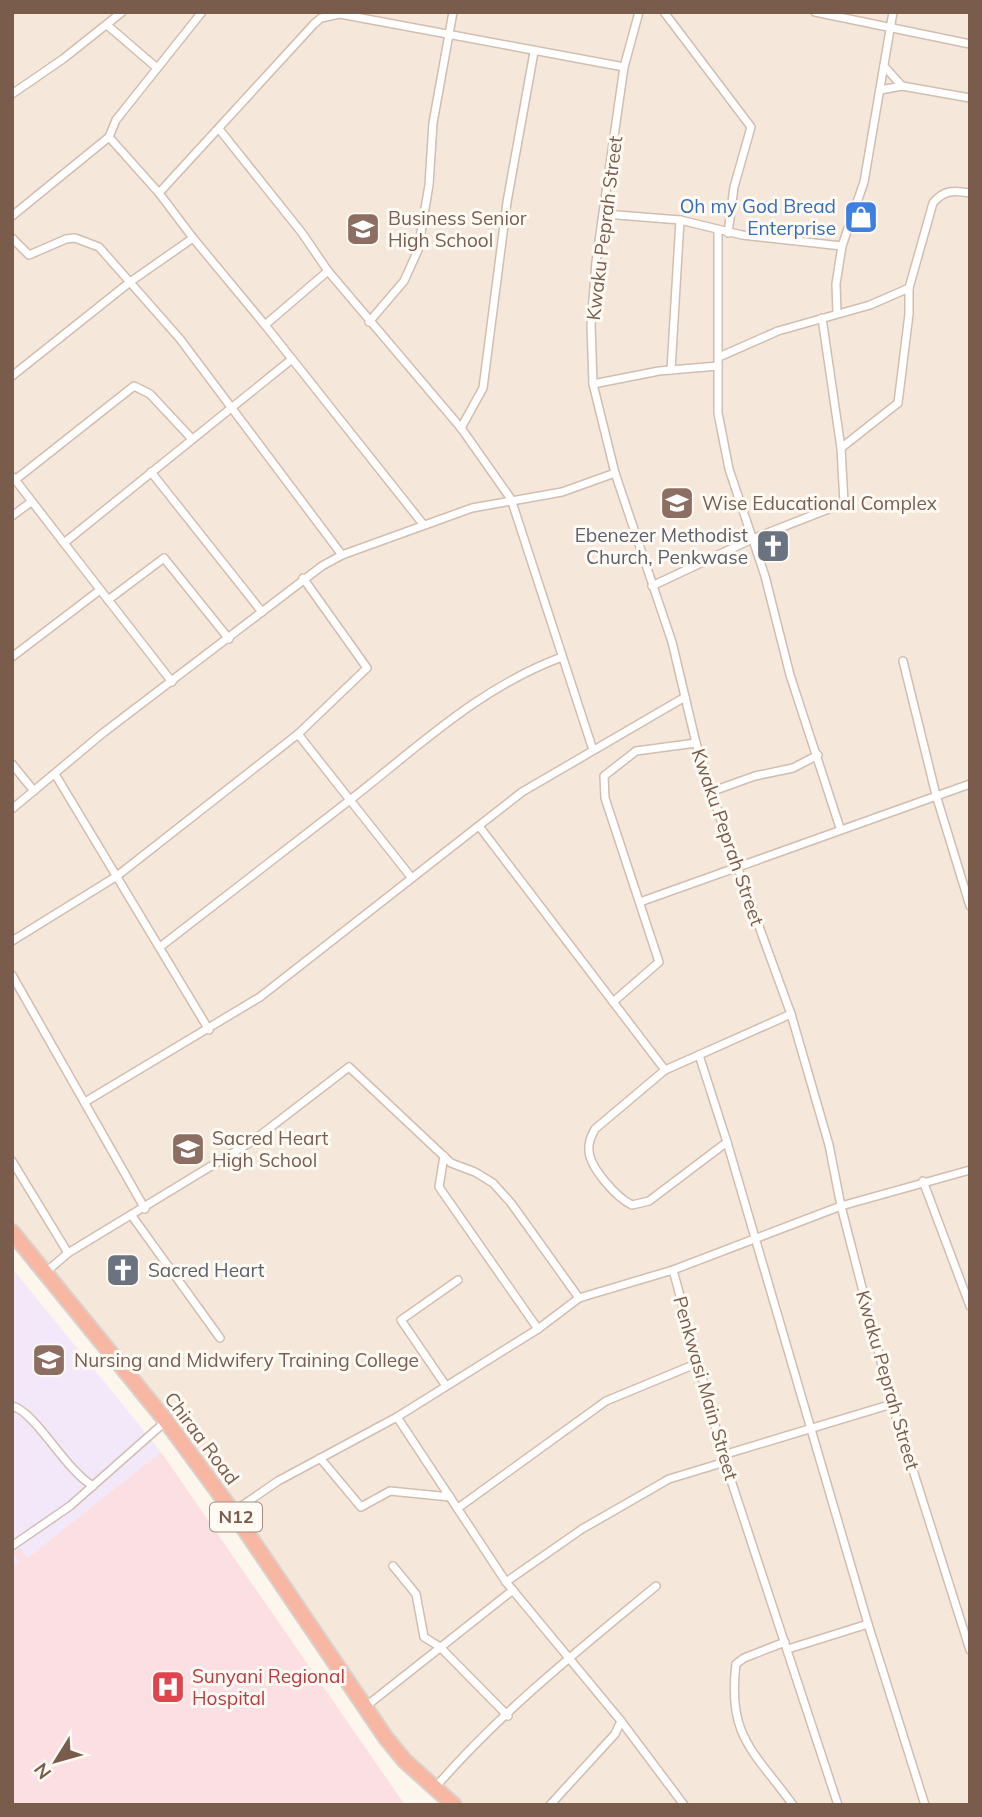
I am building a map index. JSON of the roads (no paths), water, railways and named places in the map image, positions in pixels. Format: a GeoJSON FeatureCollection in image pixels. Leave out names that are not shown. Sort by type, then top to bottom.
{"type":"FeatureCollection","features":[{"type":"Feature","properties":{"kind":"highway","name":"Chiraa Road"},"geometry":{"type":"LineString","coordinates":[[12,1232],[166,1421],[233,1512],[365,1707],[405,1761],[454,1805]]}},
{"type":"Feature","properties":{"kind":"street"},"geometry":{"type":"LineString","coordinates":[[12,94],[122,12]]}},
{"type":"Feature","properties":{"kind":"street"},"geometry":{"type":"LineString","coordinates":[[12,216],[109,137],[116,120],[201,12]]}},
{"type":"Feature","properties":{"kind":"street"},"geometry":{"type":"LineString","coordinates":[[369,322],[404,281],[418,250],[429,185],[433,123],[453,12]]}},
{"type":"Feature","properties":{"kind":"street","name":"Kwaku Peprah Street"},"geometry":{"type":"LineString","coordinates":[[639,12],[624,67],[596,262],[591,325],[593,384],[615,474],[672,642],[696,743],[737,868],[791,1014],[829,1145],[841,1206],[892,1404],[970,1650]]}},
{"type":"Feature","properties":{"kind":"street"},"geometry":{"type":"LineString","coordinates":[[664,12],[751,127],[734,187],[728,233]]}},
{"type":"Feature","properties":{"kind":"street"},"geometry":{"type":"LineString","coordinates":[[815,12],[970,44]]}},
{"type":"Feature","properties":{"kind":"street"},"geometry":{"type":"LineString","coordinates":[[837,313],[836,284],[842,246],[864,182],[893,12]]}},
{"type":"Feature","properties":{"kind":"street"},"geometry":{"type":"LineString","coordinates":[[159,193],[321,18],[340,13],[624,67]]}},
{"type":"Feature","properties":{"kind":"street"},"geometry":{"type":"LineString","coordinates":[[107,25],[157,68]]}},
{"type":"Feature","properties":{"kind":"street"},"geometry":{"type":"LineString","coordinates":[[461,428],[483,388],[507,202],[534,52]]}},
{"type":"Feature","properties":{"kind":"street"},"geometry":{"type":"LineString","coordinates":[[884,66],[902,86]]}},
{"type":"Feature","properties":{"kind":"street"},"geometry":{"type":"LineString","coordinates":[[880,90],[902,86],[970,98]]}},
{"type":"Feature","properties":{"kind":"street"},"geometry":{"type":"LineString","coordinates":[[219,129],[369,322],[461,428],[511,499],[593,750]]}},
{"type":"Feature","properties":{"kind":"street"},"geometry":{"type":"LineString","coordinates":[[109,137],[159,193],[423,524]]}},
{"type":"Feature","properties":{"kind":"street"},"geometry":{"type":"LineString","coordinates":[[841,448],[895,408],[901,398],[909,288],[933,204],[941,194],[953,190],[970,193]]}},
{"type":"Feature","properties":{"kind":"street"},"geometry":{"type":"LineString","coordinates":[[605,214],[680,220],[728,233],[842,246]]}},
{"type":"Feature","properties":{"kind":"street"},"geometry":{"type":"LineString","coordinates":[[671,370],[673,298],[680,220]]}},
{"type":"Feature","properties":{"kind":"street"},"geometry":{"type":"LineString","coordinates":[[718,231],[718,414],[729,469],[765,576],[790,675],[840,828]]}},
{"type":"Feature","properties":{"kind":"street"},"geometry":{"type":"LineString","coordinates":[[12,238],[29,255],[66,239],[93,243],[180,339],[342,555]]}},
{"type":"Feature","properties":{"kind":"street"},"geometry":{"type":"LineString","coordinates":[[14,371],[130,282],[193,238]]}},
{"type":"Feature","properties":{"kind":"street"},"geometry":{"type":"LineString","coordinates":[[265,325],[328,271]]}},
{"type":"Feature","properties":{"kind":"street"},"geometry":{"type":"LineString","coordinates":[[719,357],[778,331],[870,305],[909,288]]}},
{"type":"Feature","properties":{"kind":"street"},"geometry":{"type":"LineString","coordinates":[[652,586],[752,539],[844,503],[841,448],[822,318]]}},
{"type":"Feature","properties":{"kind":"street"},"geometry":{"type":"LineString","coordinates":[[64,543],[292,359]]}},
{"type":"Feature","properties":{"kind":"street"},"geometry":{"type":"LineString","coordinates":[[593,384],[671,370],[718,366]]}},
{"type":"Feature","properties":{"kind":"street"},"geometry":{"type":"LineString","coordinates":[[172,682],[14,478],[134,386],[150,394],[192,439]]}},
{"type":"Feature","properties":{"kind":"street"},"geometry":{"type":"LineString","coordinates":[[151,472],[262,612]]}},
{"type":"Feature","properties":{"kind":"street"},"geometry":{"type":"LineString","coordinates":[[12,809],[303,578],[342,555],[423,524],[511,499],[562,492],[615,474]]}},
{"type":"Feature","properties":{"kind":"street"},"geometry":{"type":"LineString","coordinates":[[12,516],[31,502]]}},
{"type":"Feature","properties":{"kind":"street"},"geometry":{"type":"LineString","coordinates":[[108,600],[164,558],[229,639]]}},
{"type":"Feature","properties":{"kind":"street"},"geometry":{"type":"LineString","coordinates":[[12,942],[117,876],[298,734],[367,668],[303,578]]}},
{"type":"Feature","properties":{"kind":"street"},"geometry":{"type":"LineString","coordinates":[[12,657],[100,590]]}},
{"type":"Feature","properties":{"kind":"street"},"geometry":{"type":"LineString","coordinates":[[160,947],[475,699],[520,674],[562,657]]}},
{"type":"Feature","properties":{"kind":"street"},"geometry":{"type":"LineString","coordinates":[[904,661],[936,795],[970,906]]}},
{"type":"Feature","properties":{"kind":"street"},"geometry":{"type":"LineString","coordinates":[[85,1102],[209,1030],[260,996],[522,792],[685,696]]}},
{"type":"Feature","properties":{"kind":"street"},"geometry":{"type":"LineString","coordinates":[[298,734],[411,877]]}},
{"type":"Feature","properties":{"kind":"street"},"geometry":{"type":"LineString","coordinates":[[613,1002],[659,962],[605,798],[604,776],[636,751],[696,743]]}},
{"type":"Feature","properties":{"kind":"street"},"geometry":{"type":"LineString","coordinates":[[713,791],[755,776],[793,768],[818,755]]}},
{"type":"Feature","properties":{"kind":"street"},"geometry":{"type":"LineString","coordinates":[[12,764],[34,791]]}},
{"type":"Feature","properties":{"kind":"street"},"geometry":{"type":"LineString","coordinates":[[55,774],[209,1030]]}},
{"type":"Feature","properties":{"kind":"street"},"geometry":{"type":"LineString","coordinates":[[640,902],[840,828],[970,784]]}},
{"type":"Feature","properties":{"kind":"street"},"geometry":{"type":"LineString","coordinates":[[479,826],[665,1070]]}},
{"type":"Feature","properties":{"kind":"street"},"geometry":{"type":"LineString","coordinates":[[12,975],[145,1209]]}},
{"type":"Feature","properties":{"kind":"street"},"geometry":{"type":"LineString","coordinates":[[727,1142],[649,1201],[632,1205],[613,1188],[589,1154],[589,1142],[595,1129],[665,1070],[791,1014]]}},
{"type":"Feature","properties":{"kind":"street"},"geometry":{"type":"LineString","coordinates":[[699,1055],[868,1624],[925,1805]]}},
{"type":"Feature","properties":{"kind":"street"},"geometry":{"type":"LineString","coordinates":[[46,1272],[68,1253],[145,1209],[254,1140],[349,1067],[444,1156],[492,1184],[511,1203],[579,1298]]}},
{"type":"Feature","properties":{"kind":"street"},"geometry":{"type":"LineString","coordinates":[[444,1156],[439,1187],[538,1329]]}},
{"type":"Feature","properties":{"kind":"street"},"geometry":{"type":"LineString","coordinates":[[12,1161],[68,1253]]}},
{"type":"Feature","properties":{"kind":"street","name":"Penkwasi Main Street"},"geometry":{"type":"LineString","coordinates":[[838,1805],[724,1459],[673,1270],[841,1206],[970,1170]]}},
{"type":"Feature","properties":{"kind":"street"},"geometry":{"type":"LineString","coordinates":[[923,1181],[970,1306]]}},
{"type":"Feature","properties":{"kind":"street"},"geometry":{"type":"LineString","coordinates":[[132,1216],[220,1339]]}},
{"type":"Feature","properties":{"kind":"street"},"geometry":{"type":"LineString","coordinates":[[233,1512],[278,1481],[397,1417],[538,1329],[579,1298],[673,1270]]}},
{"type":"Feature","properties":{"kind":"street"},"geometry":{"type":"LineString","coordinates":[[446,1386],[401,1320],[458,1280]]}},
{"type":"Feature","properties":{"kind":"street"},"geometry":{"type":"LineString","coordinates":[[458,1508],[606,1401],[698,1363]]}},
{"type":"Feature","properties":{"kind":"street"},"geometry":{"type":"LineString","coordinates":[[506,1582],[582,1529],[669,1479],[811,1428],[892,1404]]}},
{"type":"Feature","properties":{"kind":"street"},"geometry":{"type":"LineString","coordinates":[[12,1406],[27,1414],[65,1464],[93,1486]]}},
{"type":"Feature","properties":{"kind":"street"},"geometry":{"type":"LineString","coordinates":[[397,1417],[506,1582],[621,1721],[684,1805]]}},
{"type":"Feature","properties":{"kind":"street"},"geometry":{"type":"LineString","coordinates":[[12,1546],[70,1506],[166,1421]]}},
{"type":"Feature","properties":{"kind":"street"},"geometry":{"type":"LineString","coordinates":[[320,1458],[360,1507],[390,1491],[450,1497]]}},
{"type":"Feature","properties":{"kind":"street"},"geometry":{"type":"LineString","coordinates":[[393,1566],[416,1594],[424,1637],[440,1647],[508,1716]]}},
{"type":"Feature","properties":{"kind":"street"},"geometry":{"type":"LineString","coordinates":[[434,1789],[455,1764],[569,1657],[656,1586]]}},
{"type":"Feature","properties":{"kind":"street"},"geometry":{"type":"LineString","coordinates":[[365,1707],[513,1590]]}},
{"type":"Feature","properties":{"kind":"street"},"geometry":{"type":"LineString","coordinates":[[793,1805],[745,1742],[736,1722],[736,1664],[744,1658],[868,1624]]}},
{"type":"Feature","properties":{"kind":"street"},"geometry":{"type":"LineString","coordinates":[[551,1805],[615,1734],[621,1721]]}},
{"type":"Feature","properties":{"kind":"place","name":"Oh my God Bread Enterprise"},"geometry":{"type":"Point","coordinates":[861,217]}},
{"type":"Feature","properties":{"kind":"place","name":"Business Senior High School"},"geometry":{"type":"Point","coordinates":[363,229]}},
{"type":"Feature","properties":{"kind":"place","name":"Wise Educational Complex"},"geometry":{"type":"Point","coordinates":[677,503]}},
{"type":"Feature","properties":{"kind":"place","name":"Ebenezer Methodist Church, Penkwase"},"geometry":{"type":"Point","coordinates":[773,546]}},
{"type":"Feature","properties":{"kind":"place","name":"Sacred Heart High School"},"geometry":{"type":"Point","coordinates":[188,1149]}},
{"type":"Feature","properties":{"kind":"place","name":"Sacred Heart"},"geometry":{"type":"Point","coordinates":[123,1270]}},
{"type":"Feature","properties":{"kind":"place","name":"Nursing and Midwifery Training College"},"geometry":{"type":"Point","coordinates":[49,1360]}},
{"type":"Feature","properties":{"kind":"place","name":"Sunyani Regional Hospital"},"geometry":{"type":"Point","coordinates":[168,1687]}}]}
